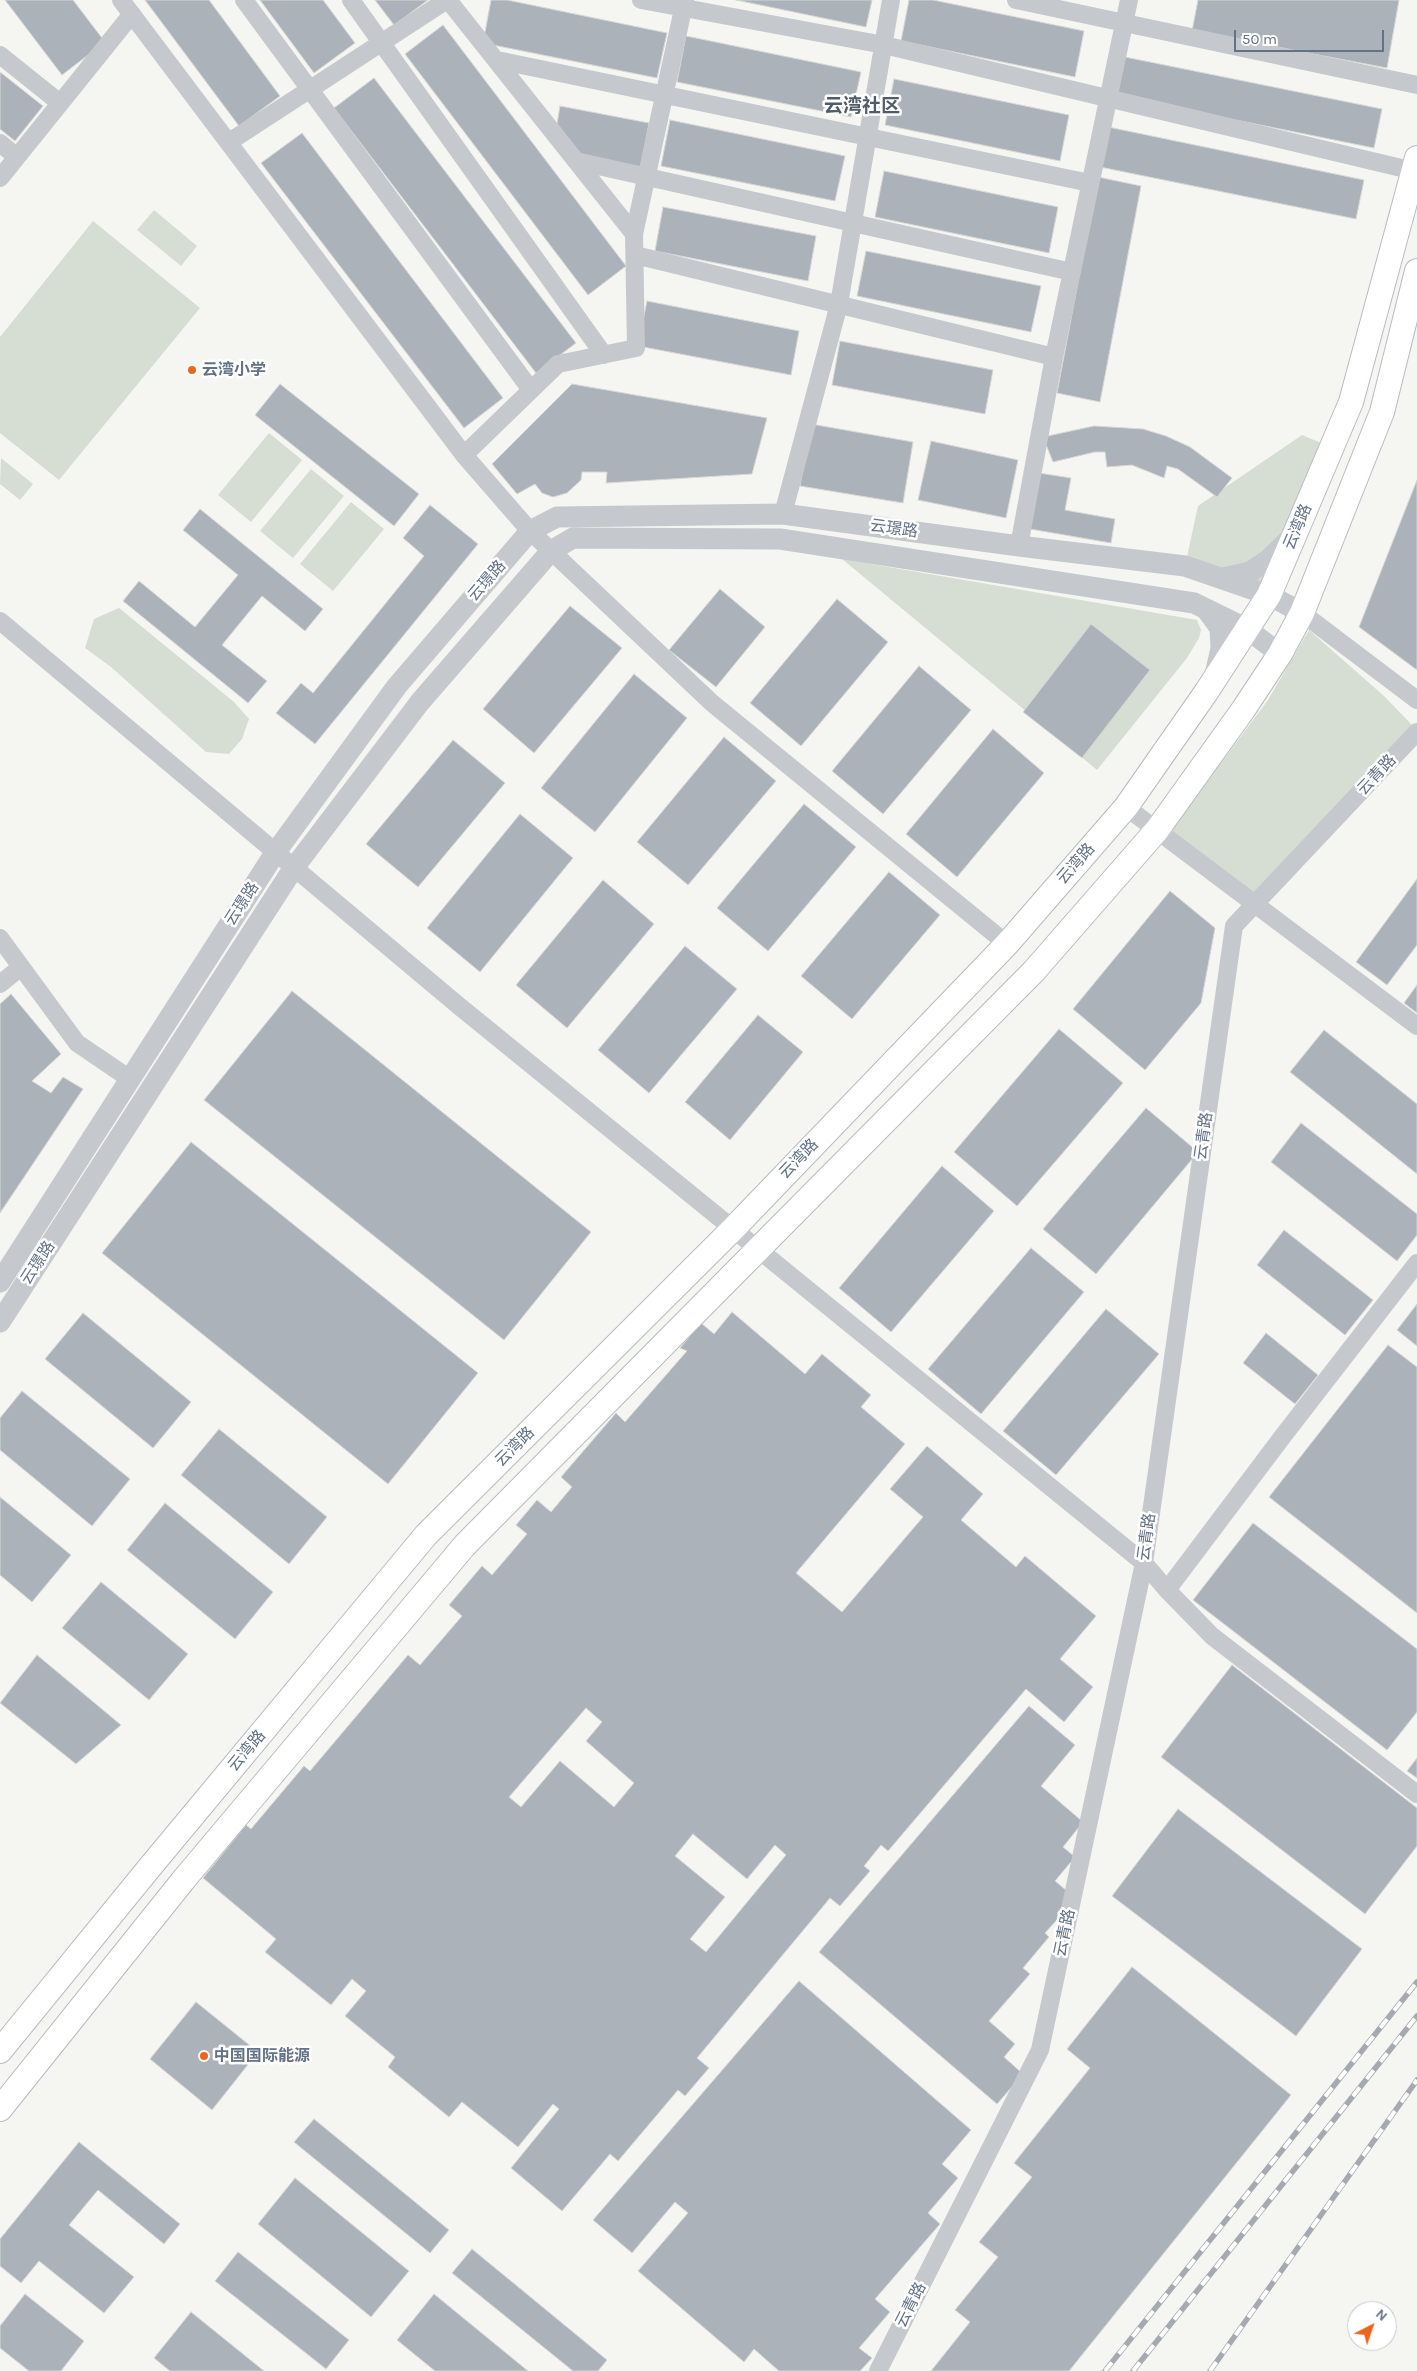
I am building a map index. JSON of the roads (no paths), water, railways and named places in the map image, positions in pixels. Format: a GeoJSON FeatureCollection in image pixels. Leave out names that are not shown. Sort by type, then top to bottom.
{"type":"FeatureCollection","features":[{"type":"Feature","properties":{"kind":"main road","name":"云湾路"},"geometry":{"type":"LineString","coordinates":[[0,2051],[426,1535],[734,1228],[1007,944],[1126,807],[1214,681],[1269,595],[1351,402],[1416,164]]}},
{"type":"Feature","properties":{"kind":"main road","name":"云湾路"},"geometry":{"type":"LineString","coordinates":[[0,2109],[185,1878],[465,1545],[1034,971],[1157,830],[1280,654],[1302,613],[1382,412],[1417,271]]}},
{"type":"Feature","properties":{"kind":"street"},"geometry":{"type":"LineString","coordinates":[[121,0],[464,454],[530,531],[712,703],[1007,944]]}},
{"type":"Feature","properties":{"kind":"street"},"geometry":{"type":"LineString","coordinates":[[244,0],[531,390]]}},
{"type":"Feature","properties":{"kind":"street"},"geometry":{"type":"LineString","coordinates":[[351,0],[604,355]]}},
{"type":"Feature","properties":{"kind":"street"},"geometry":{"type":"LineString","coordinates":[[228,142],[448,0],[634,234]]}},
{"type":"Feature","properties":{"kind":"street"},"geometry":{"type":"LineString","coordinates":[[641,0],[684,4],[884,46],[1108,99],[1416,164]]}},
{"type":"Feature","properties":{"kind":"street"},"geometry":{"type":"LineString","coordinates":[[783,514],[839,304],[892,0]]}},
{"type":"Feature","properties":{"kind":"street"},"geometry":{"type":"LineString","coordinates":[[1016,0],[1417,85]]}},
{"type":"Feature","properties":{"kind":"street"},"geometry":{"type":"LineString","coordinates":[[1019,546],[1054,357],[1129,0]]}},
{"type":"Feature","properties":{"kind":"street"},"geometry":{"type":"LineString","coordinates":[[464,454],[558,364],[636,348],[634,234],[684,4]]}},
{"type":"Feature","properties":{"kind":"street"},"geometry":{"type":"LineString","coordinates":[[0,178],[132,14]]}},
{"type":"Feature","properties":{"kind":"street"},"geometry":{"type":"LineString","coordinates":[[0,55],[60,104]]}},
{"type":"Feature","properties":{"kind":"street"},"geometry":{"type":"LineString","coordinates":[[497,60],[1090,183]]}},
{"type":"Feature","properties":{"kind":"street"},"geometry":{"type":"LineString","coordinates":[[0,143],[17,156]]}},
{"type":"Feature","properties":{"kind":"street"},"geometry":{"type":"LineString","coordinates":[[576,161],[1072,272]]}},
{"type":"Feature","properties":{"kind":"street"},"geometry":{"type":"LineString","coordinates":[[635,255],[1054,357]]}},
{"type":"Feature","properties":{"kind":"street","name":"云璟路"},"geometry":{"type":"LineString","coordinates":[[0,1282],[275,853],[397,686],[530,531],[557,518],[783,514],[1185,566],[1269,595],[1302,613]]}},
{"type":"Feature","properties":{"kind":"street"},"geometry":{"type":"LineString","coordinates":[[1222,578],[1250,572],[1268,560],[1296,532]]}},
{"type":"Feature","properties":{"kind":"street","name":"云璟路"},"geometry":{"type":"LineString","coordinates":[[0,1322],[293,869],[420,702],[551,551],[573,538],[780,540],[1194,603],[1247,629],[1280,654]]}},
{"type":"Feature","properties":{"kind":"street"},"geometry":{"type":"LineString","coordinates":[[1206,608],[1220,628],[1221,648],[1214,681]]}},
{"type":"Feature","properties":{"kind":"street"},"geometry":{"type":"LineString","coordinates":[[1302,613],[1417,700]]}},
{"type":"Feature","properties":{"kind":"street"},"geometry":{"type":"LineString","coordinates":[[0,621],[293,869],[1144,1563],[1167,1590],[1212,1636],[1417,1794]]}},
{"type":"Feature","properties":{"kind":"street","name":"云青路"},"geometry":{"type":"LineString","coordinates":[[878,2371],[1040,2050],[1144,1563],[1234,926],[1417,732]]}},
{"type":"Feature","properties":{"kind":"street"},"geometry":{"type":"LineString","coordinates":[[1126,807],[1417,1026]]}},
{"type":"Feature","properties":{"kind":"street"},"geometry":{"type":"LineString","coordinates":[[0,938],[76,1043],[130,1079]]}},
{"type":"Feature","properties":{"kind":"street"},"geometry":{"type":"LineString","coordinates":[[0,984],[21,967]]}},
{"type":"Feature","properties":{"kind":"street"},"geometry":{"type":"LineString","coordinates":[[1167,1590],[1417,1263]]}},
{"type":"Feature","properties":{"kind":"railway"},"geometry":{"type":"LineString","coordinates":[[1105,2371],[1417,1982]]}},
{"type":"Feature","properties":{"kind":"railway"},"geometry":{"type":"LineString","coordinates":[[1133,2371],[1417,2016]]}},
{"type":"Feature","properties":{"kind":"railway"},"geometry":{"type":"LineString","coordinates":[[1210,2371],[1417,2080]]}},
{"type":"Feature","properties":{"kind":"place","name":"云湾小学"},"geometry":{"type":"Point","coordinates":[192,370]}},
{"type":"Feature","properties":{"kind":"place","name":"中国国际能源"},"geometry":{"type":"Point","coordinates":[204,2056]}},
{"type":"Feature","properties":{"kind":"district","name":"云湾社区"},"geometry":{"type":"Point","coordinates":[862,107]}}]}
